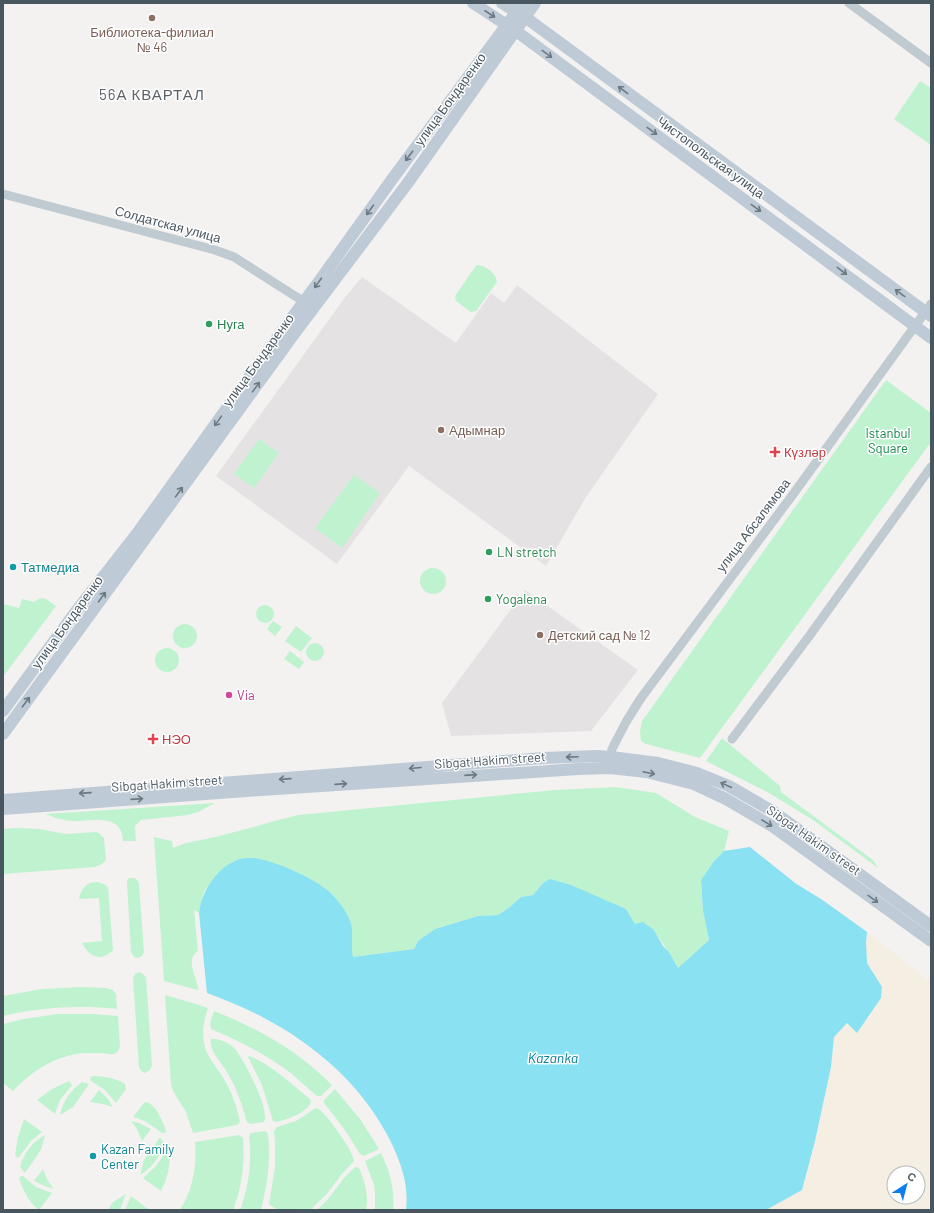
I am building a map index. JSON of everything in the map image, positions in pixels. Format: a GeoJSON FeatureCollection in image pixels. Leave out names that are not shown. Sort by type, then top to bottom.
{"type":"FeatureCollection","features":[{"type":"Feature","properties":{"kind":"main road","name":"Чистопольская улица"},"geometry":{"type":"LineString","coordinates":[[473,3],[511,28],[931,338]]}},
{"type":"Feature","properties":{"kind":"main road","name":"Чистопольская улица"},"geometry":{"type":"LineString","coordinates":[[502,3],[522,11],[929,311]]}},
{"type":"Feature","properties":{"kind":"main road","name":"улица Бондаренко"},"geometry":{"type":"LineString","coordinates":[[3,734],[309,305],[393,178],[511,28],[522,11],[535,3]]}},
{"type":"Feature","properties":{"kind":"main road","name":"улица Бондаренко"},"geometry":{"type":"LineString","coordinates":[[3,711],[74,614],[136,535],[309,305]]}},
{"type":"Feature","properties":{"kind":"main road","name":"Sibgat Hakim street"},"geometry":{"type":"LineString","coordinates":[[3,800],[543,758],[597,756],[611,763],[694,784],[726,799],[772,826],[931,941]]}},
{"type":"Feature","properties":{"kind":"main road","name":"Sibgat Hakim street"},"geometry":{"type":"LineString","coordinates":[[3,809],[401,780],[578,769],[611,763],[658,764],[697,773],[729,786],[774,812],[931,926]]}},
{"type":"Feature","properties":{"kind":"street"},"geometry":{"type":"LineString","coordinates":[[849,3],[931,63]]}},
{"type":"Feature","properties":{"kind":"street","name":"Солдатская улица"},"geometry":{"type":"LineString","coordinates":[[3,194],[215,250],[234,257],[309,305]]}},
{"type":"Feature","properties":{"kind":"street","name":"улица Абсалямова"},"geometry":{"type":"LineString","coordinates":[[611,763],[612,749],[641,698],[794,493],[915,326],[929,311]]}},
{"type":"Feature","properties":{"kind":"street"},"geometry":{"type":"LineString","coordinates":[[732,739],[810,635],[931,467]]}},
{"type":"Feature","properties":{"kind":"shaded area","name":"Адымнар"},"geometry":{"type":"Polygon","coordinates":[[[362,277],[456,343],[491,293],[504,303],[517,285],[658,394],[586,497],[546,566],[409,466],[337,564],[216,476],[346,296],[362,277]]]}},
{"type":"Feature","properties":{"kind":"shaded area","name":"Детский сад № 12"},"geometry":{"type":"Polygon","coordinates":[[[525,590],[638,670],[591,731],[451,736],[442,703],[525,590]]]}},
{"type":"Feature","properties":{"kind":"green space"},"geometry":{"type":"Polygon","coordinates":[[[920,81],[931,88],[931,145],[894,119],[920,81]]]}},
{"type":"Feature","properties":{"kind":"green space"},"geometry":{"type":"Polygon","coordinates":[[[477,265],[490,270],[495,276],[497,282],[476,311],[471,312],[456,301],[455,296],[477,265]]]}},
{"type":"Feature","properties":{"kind":"green space","name":"Istanbul Square"},"geometry":{"type":"Polygon","coordinates":[[[886,380],[931,413],[931,442],[700,758],[646,744],[641,741],[640,731],[642,721],[886,380]]]}},
{"type":"Feature","properties":{"kind":"green space"},"geometry":{"type":"Polygon","coordinates":[[[259,439],[279,453],[254,488],[234,474],[259,439]]]}},
{"type":"Feature","properties":{"kind":"green space"},"geometry":{"type":"Polygon","coordinates":[[[354,475],[380,493],[342,548],[315,528],[354,475]]]}},
{"type":"Feature","properties":{"kind":"green space"},"geometry":{"type":"Polygon","coordinates":[[[433,568],[442,572],[446,581],[442,590],[433,594],[424,590],[420,581],[424,572],[433,568]]]}},
{"type":"Feature","properties":{"kind":"green space"},"geometry":{"type":"Polygon","coordinates":[[[40,598],[46,599],[56,606],[3,677],[3,604],[19,608],[22,599],[34,602],[40,598]]]}},
{"type":"Feature","properties":{"kind":"green space"},"geometry":{"type":"Polygon","coordinates":[[[261,605],[269,605],[274,610],[272,621],[269,623],[261,623],[256,618],[256,610],[261,605]]]}},
{"type":"Feature","properties":{"kind":"green space"},"geometry":{"type":"Polygon","coordinates":[[[273,621],[282,627],[275,636],[267,629],[273,621]]]}},
{"type":"Feature","properties":{"kind":"green space"},"geometry":{"type":"Polygon","coordinates":[[[185,624],[193,628],[197,636],[193,644],[185,648],[177,644],[173,636],[177,628],[185,624]]]}},
{"type":"Feature","properties":{"kind":"green space"},"geometry":{"type":"Polygon","coordinates":[[[296,626],[312,638],[301,652],[285,641],[296,626]]]}},
{"type":"Feature","properties":{"kind":"green space"},"geometry":{"type":"Polygon","coordinates":[[[311,643],[319,643],[324,648],[322,659],[319,661],[311,661],[306,656],[306,648],[311,643]]]}},
{"type":"Feature","properties":{"kind":"green space"},"geometry":{"type":"Polygon","coordinates":[[[167,648],[175,652],[179,660],[175,668],[167,672],[159,668],[155,660],[159,652],[167,648]]]}},
{"type":"Feature","properties":{"kind":"green space"},"geometry":{"type":"Polygon","coordinates":[[[290,651],[304,662],[299,669],[284,659],[290,651]]]}},
{"type":"Feature","properties":{"kind":"green space"},"geometry":{"type":"Polygon","coordinates":[[[722,738],[780,786],[781,792],[873,860],[878,868],[813,820],[769,793],[706,761],[722,738]]]}},
{"type":"Feature","properties":{"kind":"green space"},"geometry":{"type":"Polygon","coordinates":[[[616,787],[656,793],[695,817],[729,831],[724,851],[714,861],[701,880],[703,911],[709,940],[678,968],[654,930],[635,924],[626,909],[600,898],[543,883],[533,895],[521,897],[498,915],[478,916],[435,929],[418,941],[414,949],[353,957],[349,917],[332,895],[322,886],[301,875],[261,859],[230,864],[216,875],[204,892],[199,913],[194,910],[198,951],[192,959],[192,964],[198,990],[164,981],[154,837],[172,841],[173,848],[189,842],[215,837],[298,815],[555,790],[616,787]]]}},
{"type":"Feature","properties":{"kind":"green space"},"geometry":{"type":"Polygon","coordinates":[[[215,803],[198,812],[188,815],[141,820],[135,826],[136,841],[123,841],[118,826],[112,822],[105,820],[74,821],[56,818],[46,814],[215,803]]]}},
{"type":"Feature","properties":{"kind":"green space"},"geometry":{"type":"Polygon","coordinates":[[[3,829],[40,829],[65,834],[99,833],[104,838],[106,860],[102,864],[95,867],[3,874],[3,829]]]}},
{"type":"Feature","properties":{"kind":"green space"},"geometry":{"type":"Polygon","coordinates":[[[129,878],[135,878],[139,884],[144,952],[142,956],[138,958],[134,957],[131,952],[127,884],[129,878]]]}},
{"type":"Feature","properties":{"kind":"green space"},"geometry":{"type":"Polygon","coordinates":[[[97,882],[104,884],[108,888],[113,950],[100,957],[91,954],[82,943],[102,941],[99,898],[79,899],[81,892],[87,885],[97,882]]]}},
{"type":"Feature","properties":{"kind":"green space"},"geometry":{"type":"Polygon","coordinates":[[[139,972],[146,977],[152,1065],[150,1070],[145,1073],[141,1071],[139,1067],[133,978],[135,974],[139,972]]]}},
{"type":"Feature","properties":{"kind":"green space"},"geometry":{"type":"Polygon","coordinates":[[[80,987],[106,988],[113,990],[116,994],[117,1009],[88,1007],[60,1008],[3,1016],[3,996],[42,989],[80,987]]]}},
{"type":"Feature","properties":{"kind":"green space"},"geometry":{"type":"Polygon","coordinates":[[[165,995],[208,1008],[204,1020],[203,1033],[206,1051],[232,1095],[240,1122],[237,1125],[193,1133],[186,1112],[173,1091],[171,1084],[165,995]]]}},
{"type":"Feature","properties":{"kind":"green space"},"geometry":{"type":"Polygon","coordinates":[[[214,1011],[246,1025],[277,1042],[305,1061],[332,1085],[321,1096],[317,1096],[292,1074],[273,1061],[232,1038],[211,1029],[210,1023],[214,1011]]]}},
{"type":"Feature","properties":{"kind":"green space"},"geometry":{"type":"Polygon","coordinates":[[[58,1014],[118,1016],[120,1047],[114,1054],[83,1053],[63,1057],[36,1071],[13,1091],[3,1083],[3,1024],[23,1019],[58,1014]]]}},
{"type":"Feature","properties":{"kind":"green space"},"geometry":{"type":"Polygon","coordinates":[[[211,1039],[220,1040],[232,1046],[238,1053],[260,1096],[264,1107],[264,1122],[250,1124],[247,1122],[240,1099],[233,1083],[212,1048],[211,1039]]]}},
{"type":"Feature","properties":{"kind":"green space"},"geometry":{"type":"Polygon","coordinates":[[[249,1056],[264,1063],[289,1081],[310,1099],[311,1102],[309,1106],[301,1113],[290,1118],[276,1122],[273,1121],[262,1085],[248,1057],[249,1056]]]}},
{"type":"Feature","properties":{"kind":"green space"},"geometry":{"type":"Polygon","coordinates":[[[92,1076],[118,1080],[125,1084],[126,1089],[116,1103],[105,1090],[91,1081],[90,1079],[92,1076]]]}},
{"type":"Feature","properties":{"kind":"green space"},"geometry":{"type":"Polygon","coordinates":[[[69,1081],[72,1085],[60,1100],[55,1114],[37,1100],[52,1089],[69,1081]]]}},
{"type":"Feature","properties":{"kind":"green space"},"geometry":{"type":"Polygon","coordinates":[[[82,1082],[89,1084],[73,1107],[60,1115],[68,1096],[82,1082]]]}},
{"type":"Feature","properties":{"kind":"green space"},"geometry":{"type":"Polygon","coordinates":[[[335,1089],[360,1119],[379,1149],[364,1156],[360,1154],[345,1130],[324,1103],[324,1100],[335,1089]]]}},
{"type":"Feature","properties":{"kind":"green space"},"geometry":{"type":"Polygon","coordinates":[[[99,1090],[108,1099],[113,1107],[90,1102],[99,1090]]]}},
{"type":"Feature","properties":{"kind":"green space"},"geometry":{"type":"Polygon","coordinates":[[[147,1102],[154,1107],[159,1115],[166,1131],[165,1133],[162,1133],[145,1122],[133,1117],[144,1103],[147,1102]]]}},
{"type":"Feature","properties":{"kind":"green space"},"geometry":{"type":"Polygon","coordinates":[[[317,1108],[326,1116],[338,1132],[353,1156],[354,1161],[326,1195],[310,1210],[282,1210],[272,1207],[269,1204],[275,1167],[274,1131],[277,1127],[296,1121],[317,1108]]]}},
{"type":"Feature","properties":{"kind":"green space"},"geometry":{"type":"Polygon","coordinates":[[[24,1119],[42,1132],[31,1141],[18,1158],[15,1155],[18,1137],[24,1119]]]}},
{"type":"Feature","properties":{"kind":"green space"},"geometry":{"type":"Polygon","coordinates":[[[131,1121],[151,1129],[142,1141],[137,1129],[131,1121]]]}},
{"type":"Feature","properties":{"kind":"green space"},"geometry":{"type":"Polygon","coordinates":[[[267,1132],[268,1135],[269,1164],[261,1210],[240,1210],[246,1192],[249,1173],[249,1136],[251,1133],[267,1132]]]}},
{"type":"Feature","properties":{"kind":"green space"},"geometry":{"type":"Polygon","coordinates":[[[45,1135],[41,1150],[25,1173],[20,1167],[24,1157],[29,1148],[45,1135]]]}},
{"type":"Feature","properties":{"kind":"green space"},"geometry":{"type":"Polygon","coordinates":[[[239,1135],[243,1138],[244,1157],[241,1184],[233,1210],[180,1210],[191,1186],[195,1169],[195,1142],[239,1135]]]}},
{"type":"Feature","properties":{"kind":"green space"},"geometry":{"type":"Polygon","coordinates":[[[160,1137],[164,1143],[160,1153],[155,1162],[140,1175],[144,1160],[160,1137]]]}},
{"type":"Feature","properties":{"kind":"green space"},"geometry":{"type":"Polygon","coordinates":[[[165,1153],[170,1154],[169,1164],[161,1191],[143,1178],[156,1166],[165,1153]]]}},
{"type":"Feature","properties":{"kind":"green space"},"geometry":{"type":"Polygon","coordinates":[[[381,1153],[391,1181],[393,1210],[375,1210],[374,1185],[365,1161],[381,1153]]]}},
{"type":"Feature","properties":{"kind":"green space"},"geometry":{"type":"Polygon","coordinates":[[[355,1167],[359,1168],[365,1185],[367,1195],[366,1210],[317,1210],[329,1198],[344,1178],[355,1167]]]}},
{"type":"Feature","properties":{"kind":"green space"},"geometry":{"type":"Polygon","coordinates":[[[43,1169],[48,1181],[54,1189],[34,1181],[43,1169]]]}},
{"type":"Feature","properties":{"kind":"green space"},"geometry":{"type":"Polygon","coordinates":[[[21,1176],[36,1187],[52,1193],[39,1210],[32,1204],[24,1192],[19,1178],[21,1176]]]}},
{"type":"Feature","properties":{"kind":"green space"},"geometry":{"type":"Polygon","coordinates":[[[126,1194],[120,1210],[108,1210],[113,1202],[126,1194]]]}},
{"type":"Feature","properties":{"kind":"green space"},"geometry":{"type":"Polygon","coordinates":[[[131,1196],[148,1209],[125,1210],[131,1196]]]}},
{"type":"Feature","properties":{"kind":"sand"},"geometry":{"type":"Polygon","coordinates":[[[867,932],[931,983],[931,1210],[766,1210],[802,1189],[815,1141],[831,1067],[834,1037],[847,1023],[858,1033],[882,987],[867,963],[867,932]]]}},
{"type":"Feature","properties":{"kind":"water","name":"Kazanka"},"geometry":{"type":"Polygon","coordinates":[[[750,847],[795,883],[824,901],[867,932],[867,963],[882,987],[881,998],[857,1033],[847,1023],[834,1037],[831,1067],[815,1141],[802,1190],[766,1210],[406,1210],[407,1200],[405,1182],[398,1157],[375,1114],[356,1090],[336,1069],[313,1049],[289,1032],[235,1004],[207,993],[199,913],[201,903],[209,884],[223,868],[241,859],[251,858],[269,861],[290,869],[319,884],[336,898],[347,914],[351,923],[353,957],[414,949],[418,941],[435,929],[478,916],[498,915],[521,897],[533,895],[543,883],[550,879],[571,885],[626,909],[635,924],[643,922],[654,930],[678,968],[709,940],[703,911],[701,880],[714,861],[724,851],[750,847]]]}},
{"type":"Feature","properties":{"kind":"place","name":"Библиотека-филиал № 46"},"geometry":{"type":"Point","coordinates":[152,18]}},
{"type":"Feature","properties":{"kind":"place","name":"Нуга"},"geometry":{"type":"Point","coordinates":[209,324]}},
{"type":"Feature","properties":{"kind":"place","name":"Адымнар"},"geometry":{"type":"Point","coordinates":[441,430]}},
{"type":"Feature","properties":{"kind":"place","name":"Күзләр"},"geometry":{"type":"Point","coordinates":[775,452]}},
{"type":"Feature","properties":{"kind":"place","name":"LN stretch"},"geometry":{"type":"Point","coordinates":[489,552]}},
{"type":"Feature","properties":{"kind":"place","name":"Татмедиа"},"geometry":{"type":"Point","coordinates":[13,567]}},
{"type":"Feature","properties":{"kind":"place","name":"Yogalena"},"geometry":{"type":"Point","coordinates":[488,599]}},
{"type":"Feature","properties":{"kind":"place","name":"Детский сад № 12"},"geometry":{"type":"Point","coordinates":[540,635]}},
{"type":"Feature","properties":{"kind":"place","name":"Via"},"geometry":{"type":"Point","coordinates":[229,695]}},
{"type":"Feature","properties":{"kind":"place","name":"НЭО"},"geometry":{"type":"Point","coordinates":[153,739]}},
{"type":"Feature","properties":{"kind":"place","name":"Kazan Family Center"},"geometry":{"type":"Point","coordinates":[93,1156]}},
{"type":"Feature","properties":{"kind":"district","name":"56А КВАРТАЛ"},"geometry":{"type":"Point","coordinates":[152,94]}}]}
